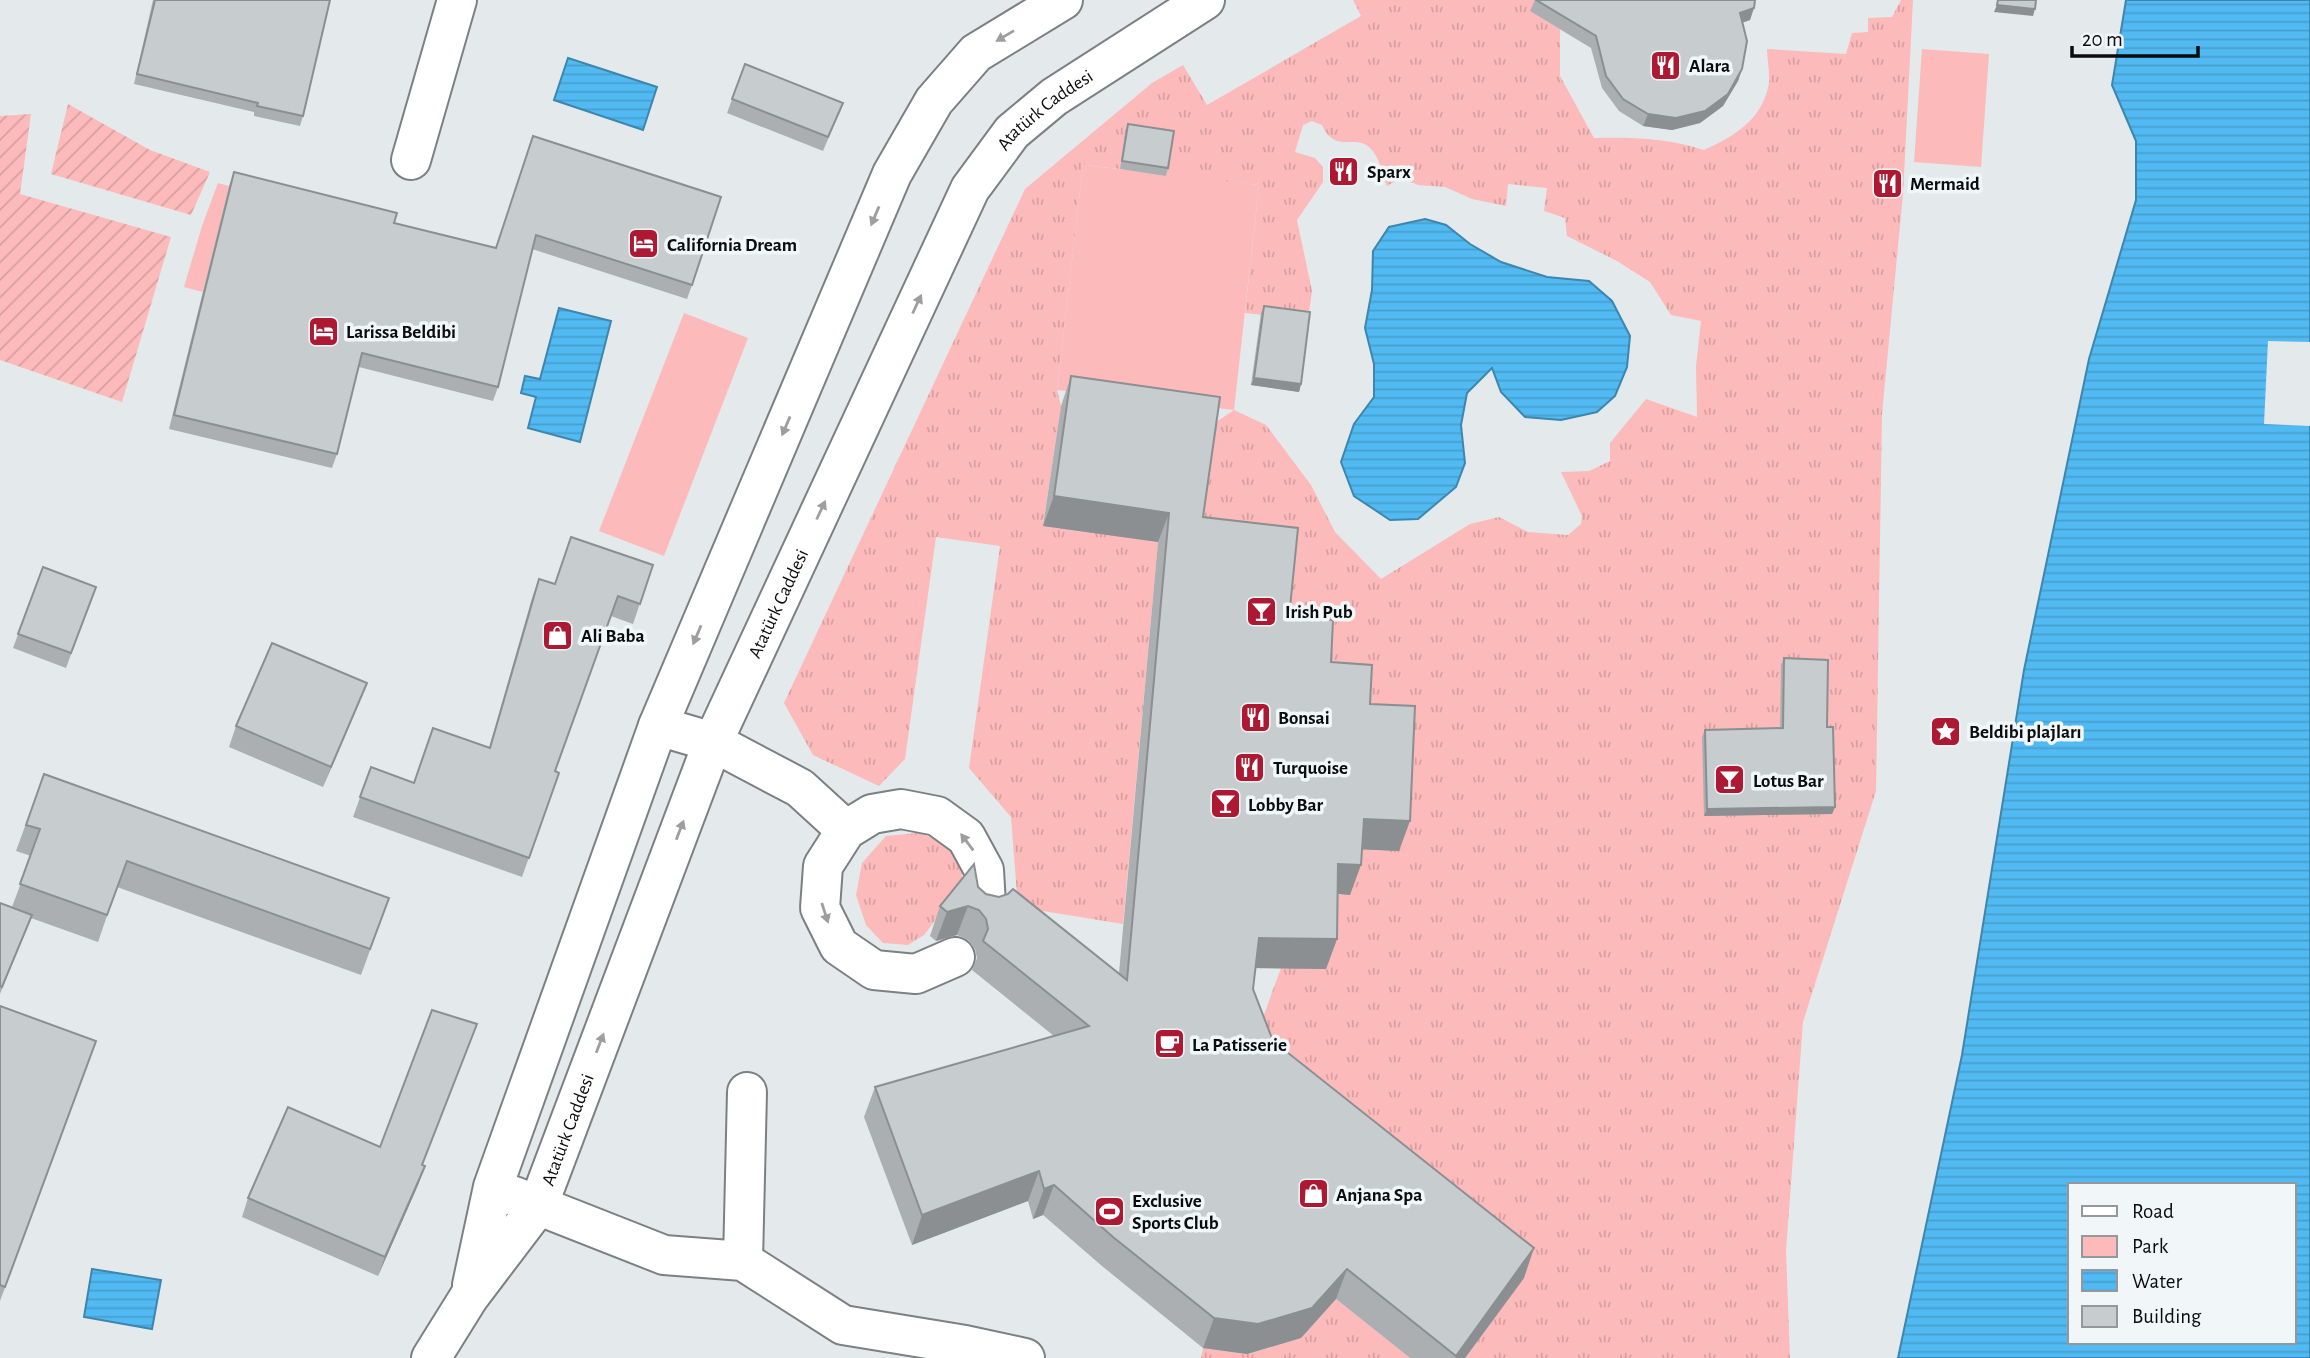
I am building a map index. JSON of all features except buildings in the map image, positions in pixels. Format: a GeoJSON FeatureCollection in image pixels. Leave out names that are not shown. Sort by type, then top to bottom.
{"type":"FeatureCollection","features":[{"type":"Feature","properties":{"kind":"street"},"geometry":{"type":"LineString","coordinates":[[411,160],[457,0]]}},
{"type":"Feature","properties":{"kind":"street","name":"Atatürk Caddesi"},"geometry":{"type":"LineString","coordinates":[[469,1297],[493,1187],[659,726],[892,174],[934,101],[976,53],[1063,0]]}},
{"type":"Feature","properties":{"kind":"street","name":"Atatürk Caddesi"},"geometry":{"type":"LineString","coordinates":[[430,1358],[469,1297],[538,1206],[713,742],[970,189],[1012,132],[1055,97],[1205,0]]}},
{"type":"Feature","properties":{"kind":"street"},"geometry":{"type":"LineString","coordinates":[[659,726],[713,742],[800,789],[846,830]]}},
{"type":"Feature","properties":{"kind":"street"},"geometry":{"type":"LineString","coordinates":[[956,957],[916,974],[874,970],[839,946],[821,908],[823,866],[846,830],[872,814],[901,809],[937,816],[966,837],[984,870],[986,905]]}},
{"type":"Feature","properties":{"kind":"street"},"geometry":{"type":"LineString","coordinates":[[743,1261],[747,1093]]}},
{"type":"Feature","properties":{"kind":"street"},"geometry":{"type":"LineString","coordinates":[[493,1187],[664,1255],[743,1261],[843,1325],[1025,1358]]}},
{"type":"Feature","properties":{"kind":"green space"},"geometry":{"type":"Polygon","coordinates":[[[1353,0],[1537,0],[1531,11],[1560,29],[1560,76],[1594,138],[1649,139],[1704,150],[1744,127],[1759,110],[1769,83],[1767,49],[1846,54],[1852,33],[1868,32],[1868,18],[1892,17],[1901,0],[1913,0],[1903,194],[1882,414],[1876,791],[1803,1022],[1786,1251],[1790,1358],[1465,1358],[1523,1277],[1263,1071],[1262,1020],[1281,968],[1299,893],[1350,895],[1192,547],[1209,427],[1234,410],[1266,425],[1311,485],[1335,532],[1381,579],[1470,524],[1499,517],[1528,532],[1568,535],[1581,524],[1582,516],[1561,472],[1589,471],[1610,461],[1610,443],[1646,399],[1697,417],[1696,366],[1701,321],[1671,315],[1650,282],[1617,261],[1567,236],[1565,218],[1544,211],[1547,188],[1508,184],[1506,206],[1472,199],[1445,187],[1418,185],[1401,178],[1387,186],[1377,158],[1366,145],[1333,139],[1322,125],[1312,121],[1303,125],[1295,152],[1315,158],[1323,167],[1323,182],[1297,220],[1312,291],[1308,320],[1245,313],[1259,185],[1166,176],[1125,131],[1120,169],[1083,165],[1057,390],[1061,406],[1043,525],[1158,542],[1123,924],[1018,907],[1011,817],[969,768],[1000,546],[936,537],[905,759],[879,786],[813,755],[784,703],[1025,189],[1152,83],[1183,65],[1207,105],[1361,16],[1353,0]]]}},
{"type":"Feature","properties":{"kind":"green space"},"geometry":{"type":"Polygon","coordinates":[[[1922,49],[1989,54],[1981,167],[1914,162],[1922,49]]]}},
{"type":"Feature","properties":{"kind":"green space"},"geometry":{"type":"Polygon","coordinates":[[[68,104],[150,150],[210,172],[191,215],[51,174],[68,104]]]}},
{"type":"Feature","properties":{"kind":"green space"},"geometry":{"type":"Polygon","coordinates":[[[31,114],[20,194],[171,237],[122,402],[0,360],[0,116],[31,114]]]}},
{"type":"Feature","properties":{"kind":"green space"},"geometry":{"type":"Polygon","coordinates":[[[1083,165],[1259,185],[1234,410],[1057,390],[1083,165]]]}},
{"type":"Feature","properties":{"kind":"green space"},"geometry":{"type":"Polygon","coordinates":[[[218,183],[229,186],[203,292],[184,287],[218,183]]]}},
{"type":"Feature","properties":{"kind":"green space"},"geometry":{"type":"Polygon","coordinates":[[[684,313],[748,338],[664,556],[599,531],[684,313]]]}},
{"type":"Feature","properties":{"kind":"green space"},"geometry":{"type":"Polygon","coordinates":[[[918,833],[947,842],[962,859],[962,885],[924,935],[908,945],[883,943],[866,925],[856,895],[862,863],[886,836],[918,833]]]}},
{"type":"Feature","properties":{"kind":"green space"},"geometry":{"type":"Polygon","coordinates":[[[1336,1299],[1410,1358],[1201,1358],[1203,1348],[1247,1354],[1301,1338],[1336,1299]]]}},
{"type":"Feature","properties":{"kind":"water"},"geometry":{"type":"Polygon","coordinates":[[[2126,0],[2310,0],[2310,1358],[1898,1358],[1962,1055],[2024,670],[2089,359],[2136,200],[2136,141],[2112,85],[2126,0]]]}},
{"type":"Feature","properties":{"kind":"water"},"geometry":{"type":"Polygon","coordinates":[[[568,58],[657,87],[643,130],[554,100],[568,58]]]}},
{"type":"Feature","properties":{"kind":"water"},"geometry":{"type":"Polygon","coordinates":[[[1425,219],[1446,225],[1470,244],[1501,262],[1547,277],[1589,281],[1612,301],[1630,336],[1627,367],[1615,396],[1597,412],[1561,420],[1525,417],[1501,392],[1492,368],[1467,393],[1461,425],[1465,463],[1456,487],[1418,519],[1390,520],[1354,496],[1341,462],[1354,424],[1374,397],[1374,364],[1365,328],[1372,290],[1373,251],[1389,227],[1425,219]]]}},
{"type":"Feature","properties":{"kind":"water"},"geometry":{"type":"Polygon","coordinates":[[[559,308],[611,321],[580,442],[528,428],[536,397],[521,393],[525,376],[540,379],[559,308]]]}},
{"type":"Feature","properties":{"kind":"water"},"geometry":{"type":"Polygon","coordinates":[[[92,1269],[161,1280],[152,1329],[84,1317],[92,1269]]]}},
{"type":"Feature","properties":{"kind":"pier"},"geometry":{"type":"Polygon","coordinates":[[[2268,341],[2310,342],[2310,426],[2264,424],[2268,341]]]}},
{"type":"Feature","properties":{"kind":"place","name":"Alara"},"geometry":{"type":"Point","coordinates":[1666,65]}},
{"type":"Feature","properties":{"kind":"place","name":"Sparx"},"geometry":{"type":"Point","coordinates":[1344,171]}},
{"type":"Feature","properties":{"kind":"place","name":"Mermaid"},"geometry":{"type":"Point","coordinates":[1887,183]}},
{"type":"Feature","properties":{"kind":"place","name":"California Dream"},"geometry":{"type":"Point","coordinates":[644,244]}},
{"type":"Feature","properties":{"kind":"place","name":"Larissa Beldibi"},"geometry":{"type":"Point","coordinates":[323,331]}},
{"type":"Feature","properties":{"kind":"place","name":"Irish Pub"},"geometry":{"type":"Point","coordinates":[1262,611]}},
{"type":"Feature","properties":{"kind":"place","name":"Ali Baba"},"geometry":{"type":"Point","coordinates":[558,635]}},
{"type":"Feature","properties":{"kind":"place","name":"Bonsai"},"geometry":{"type":"Point","coordinates":[1255,717]}},
{"type":"Feature","properties":{"kind":"place","name":"Beldibi plajları"},"geometry":{"type":"Point","coordinates":[1946,731]}},
{"type":"Feature","properties":{"kind":"place","name":"Turquoise"},"geometry":{"type":"Point","coordinates":[1250,767]}},
{"type":"Feature","properties":{"kind":"place","name":"Lotus Bar"},"geometry":{"type":"Point","coordinates":[1730,780]}},
{"type":"Feature","properties":{"kind":"place","name":"Lobby Bar"},"geometry":{"type":"Point","coordinates":[1225,804]}},
{"type":"Feature","properties":{"kind":"place","name":"La Patisserie"},"geometry":{"type":"Point","coordinates":[1169,1044]}},
{"type":"Feature","properties":{"kind":"place","name":"Anjana Spa"},"geometry":{"type":"Point","coordinates":[1313,1194]}},
{"type":"Feature","properties":{"kind":"place","name":"Exclusive Sports Club"},"geometry":{"type":"Point","coordinates":[1109,1211]}}]}
